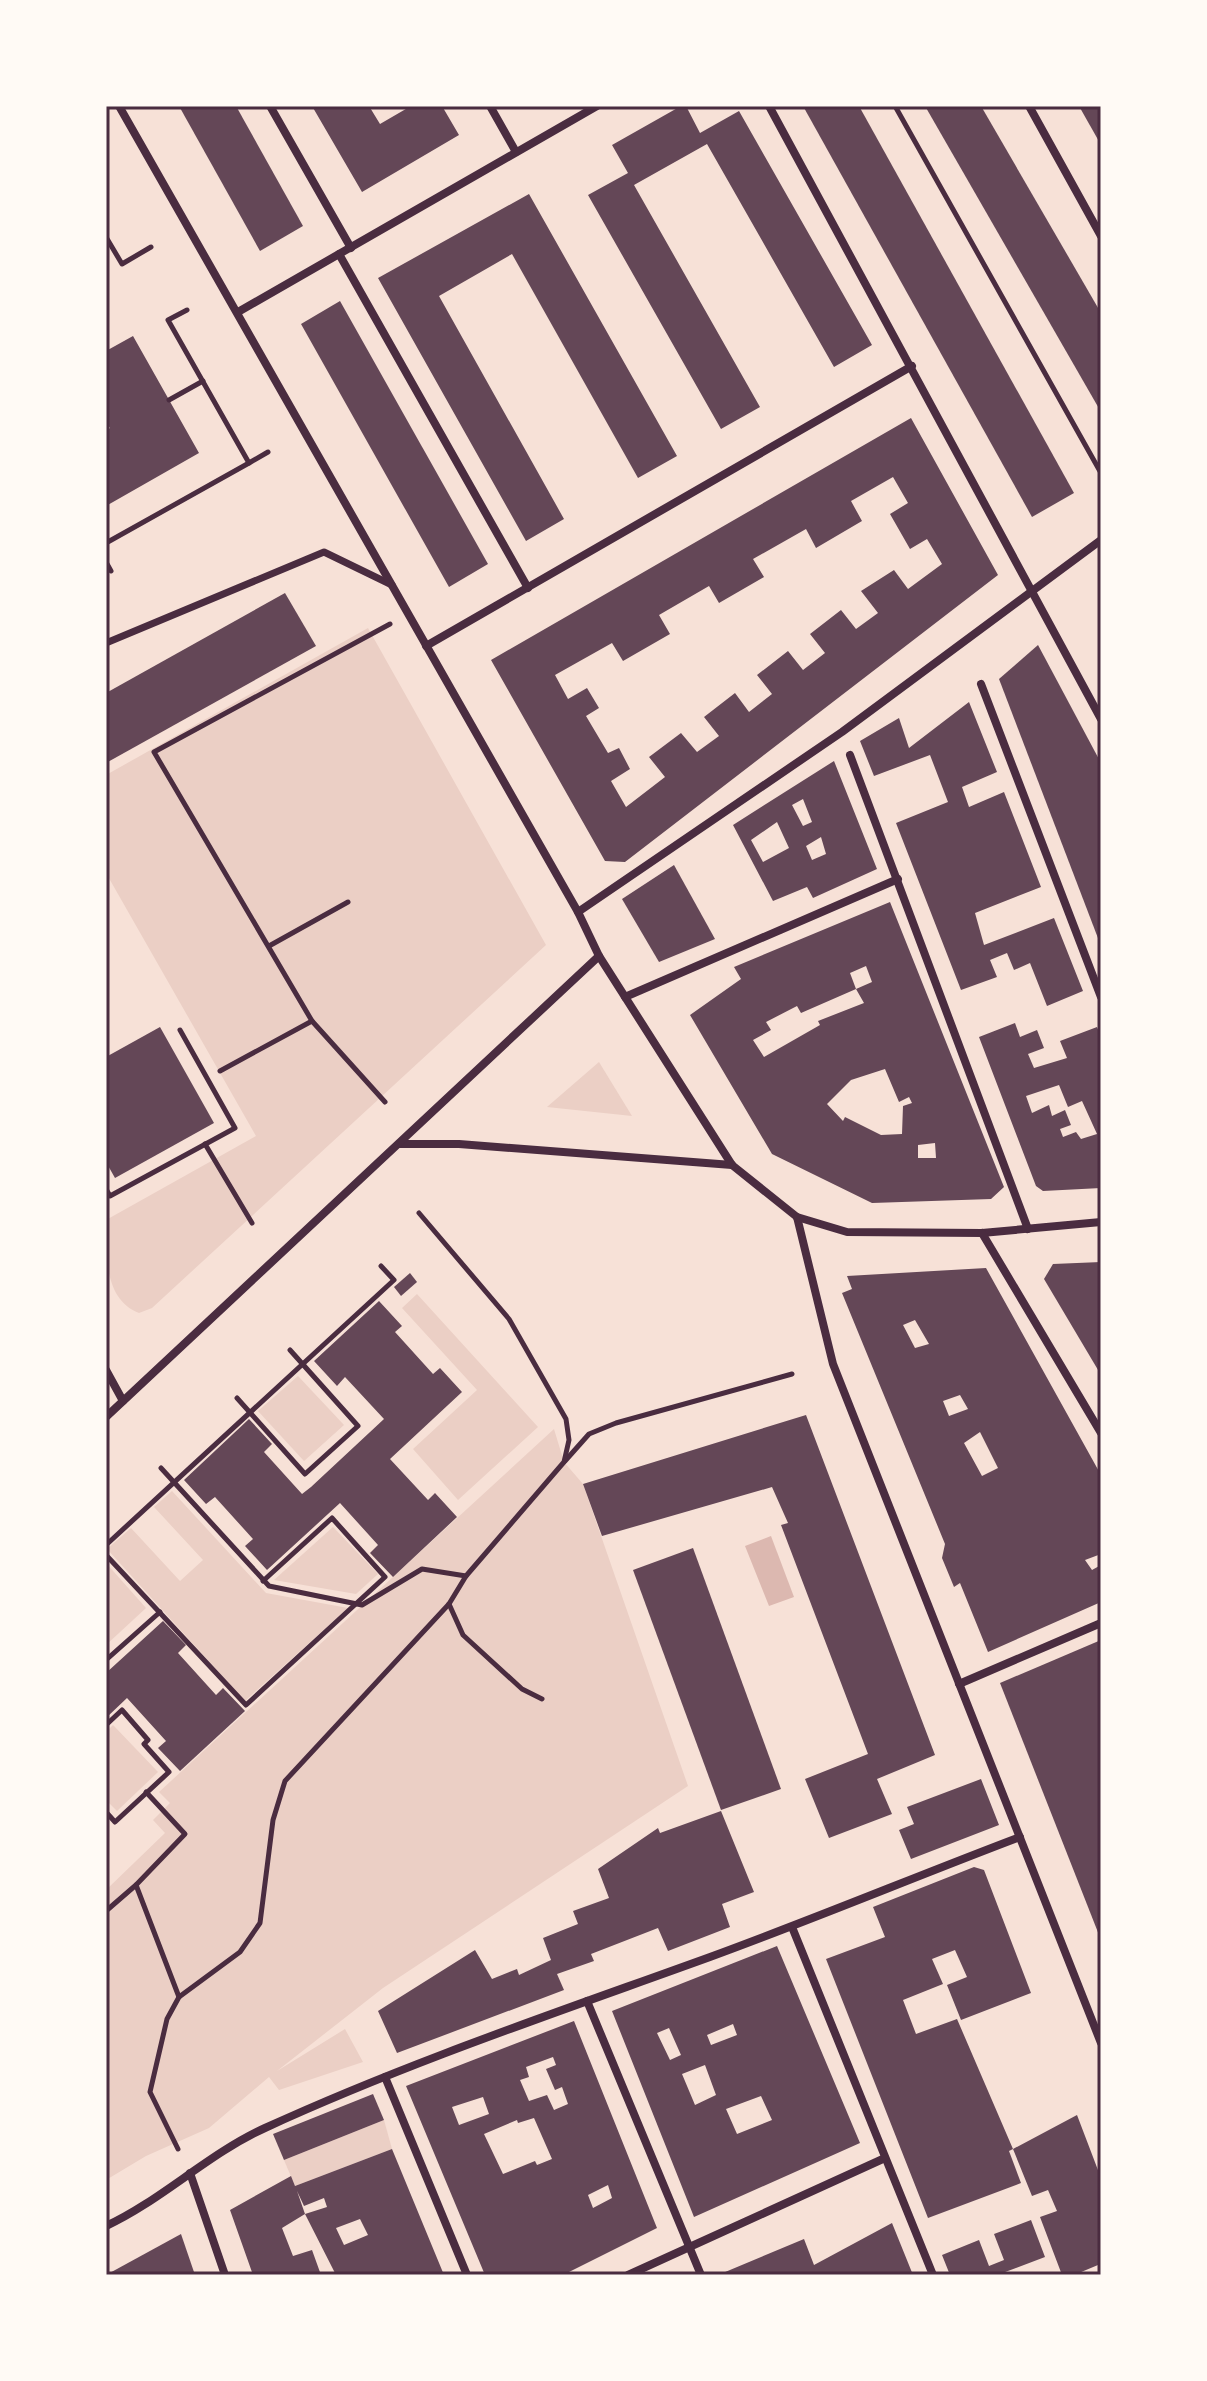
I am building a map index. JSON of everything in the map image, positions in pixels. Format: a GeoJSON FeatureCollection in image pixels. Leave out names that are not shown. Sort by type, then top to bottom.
{"type":"FeatureCollection","features":[{"type":"Feature","properties":{"kind":"street"},"geometry":{"type":"LineString","coordinates":[[119,106],[578,912],[599,956],[732,1165],[797,1217],[847,1232],[982,1233],[1101,1222]]}},
{"type":"Feature","properties":{"kind":"street"},"geometry":{"type":"LineString","coordinates":[[270,106],[351,248]]}},
{"type":"Feature","properties":{"kind":"street"},"geometry":{"type":"LineString","coordinates":[[490,106],[516,152]]}},
{"type":"Feature","properties":{"kind":"street"},"geometry":{"type":"LineString","coordinates":[[238,312],[597,106]]}},
{"type":"Feature","properties":{"kind":"street"},"geometry":{"type":"LineString","coordinates":[[769,106],[1101,719]]}},
{"type":"Feature","properties":{"kind":"street"},"geometry":{"type":"LineString","coordinates":[[1029,106],[1101,236]]}},
{"type":"Feature","properties":{"kind":"street"},"geometry":{"type":"LineString","coordinates":[[339,254],[528,588]]}},
{"type":"Feature","properties":{"kind":"street"},"geometry":{"type":"LineString","coordinates":[[426,646],[912,366]]}},
{"type":"Feature","properties":{"kind":"street"},"geometry":{"type":"LineString","coordinates":[[578,912],[842,732],[1101,540]]}},
{"type":"Feature","properties":{"kind":"street"},"geometry":{"type":"LineString","coordinates":[[106,643],[324,552],[392,585]]}},
{"type":"Feature","properties":{"kind":"street"},"geometry":{"type":"LineString","coordinates":[[981,684],[1101,997]]}},
{"type":"Feature","properties":{"kind":"street"},"geometry":{"type":"LineString","coordinates":[[850,755],[1028,1229]]}},
{"type":"Feature","properties":{"kind":"street"},"geometry":{"type":"LineString","coordinates":[[625,997],[898,879]]}},
{"type":"Feature","properties":{"kind":"street"},"geometry":{"type":"LineString","coordinates":[[106,1417],[599,956]]}},
{"type":"Feature","properties":{"kind":"street"},"geometry":{"type":"LineString","coordinates":[[399,1144],[459,1144],[732,1165]]}},
{"type":"Feature","properties":{"kind":"street"},"geometry":{"type":"LineString","coordinates":[[797,1217],[833,1364],[1100,2040]]}},
{"type":"Feature","properties":{"kind":"street"},"geometry":{"type":"LineString","coordinates":[[982,1233],[1101,1433]]}},
{"type":"Feature","properties":{"kind":"street"},"geometry":{"type":"LineString","coordinates":[[106,1370],[123,1401]]}},
{"type":"Feature","properties":{"kind":"street"},"geometry":{"type":"LineString","coordinates":[[959,1684],[1101,1623]]}},
{"type":"Feature","properties":{"kind":"street"},"geometry":{"type":"LineString","coordinates":[[106,2226],[137,2212],[190,2173],[261,2130],[385,2077],[792,1927],[1020,1837]]}},
{"type":"Feature","properties":{"kind":"street"},"geometry":{"type":"LineString","coordinates":[[792,1927],[933,2275]]}},
{"type":"Feature","properties":{"kind":"street"},"geometry":{"type":"LineString","coordinates":[[587,2001],[701,2275]]}},
{"type":"Feature","properties":{"kind":"street"},"geometry":{"type":"LineString","coordinates":[[385,2077],[467,2275]]}},
{"type":"Feature","properties":{"kind":"street"},"geometry":{"type":"LineString","coordinates":[[628,2275],[885,2158]]}},
{"type":"Feature","properties":{"kind":"street"},"geometry":{"type":"LineString","coordinates":[[190,2173],[225,2275]]}},
{"type":"Feature","properties":{"kind":"path"},"geometry":{"type":"LineString","coordinates":[[895,106],[1101,473]]}},
{"type":"Feature","properties":{"kind":"path"},"geometry":{"type":"LineString","coordinates":[[106,237],[122,264],[151,247]]}},
{"type":"Feature","properties":{"kind":"path"},"geometry":{"type":"LineString","coordinates":[[187,310],[168,320],[249,463]]}},
{"type":"Feature","properties":{"kind":"path"},"geometry":{"type":"LineString","coordinates":[[169,400],[203,381]]}},
{"type":"Feature","properties":{"kind":"path"},"geometry":{"type":"LineString","coordinates":[[106,543],[268,452]]}},
{"type":"Feature","properties":{"kind":"path"},"geometry":{"type":"LineString","coordinates":[[106,562],[111,571]]}},
{"type":"Feature","properties":{"kind":"path"},"geometry":{"type":"LineString","coordinates":[[385,1102],[312,1021],[154,752],[408,614]]}},
{"type":"Feature","properties":{"kind":"path"},"geometry":{"type":"LineString","coordinates":[[269,946],[348,902]]}},
{"type":"Feature","properties":{"kind":"path"},"geometry":{"type":"LineString","coordinates":[[220,1071],[312,1021]]}},
{"type":"Feature","properties":{"kind":"path"},"geometry":{"type":"LineString","coordinates":[[106,1189],[110,1196],[235,1128],[180,1030]]}},
{"type":"Feature","properties":{"kind":"path"},"geometry":{"type":"LineString","coordinates":[[205,1144],[252,1223]]}},
{"type":"Feature","properties":{"kind":"path"},"geometry":{"type":"LineString","coordinates":[[419,1213],[509,1319],[566,1419],[569,1440],[564,1462]]}},
{"type":"Feature","properties":{"kind":"path"},"geometry":{"type":"LineString","coordinates":[[106,1545],[394,1280],[381,1266]]}},
{"type":"Feature","properties":{"kind":"path"},"geometry":{"type":"LineString","coordinates":[[237,1398],[305,1474],[358,1426],[290,1350]]}},
{"type":"Feature","properties":{"kind":"path"},"geometry":{"type":"LineString","coordinates":[[178,2149],[150,2092],[167,2019],[179,1997],[240,1952],[260,1923],[273,1820],[285,1781],[449,1604],[466,1576],[589,1434],[792,1374]]}},
{"type":"Feature","properties":{"kind":"path"},"geometry":{"type":"LineString","coordinates":[[161,1468],[269,1586],[357,1604],[369,1603],[422,1569],[466,1576]]}},
{"type":"Feature","properties":{"kind":"path"},"geometry":{"type":"LineString","coordinates":[[106,1555],[246,1705],[385,1577],[332,1518],[263,1581]]}},
{"type":"Feature","properties":{"kind":"path"},"geometry":{"type":"LineString","coordinates":[[449,1604],[463,1635],[522,1689],[542,1699]]}},
{"type":"Feature","properties":{"kind":"path"},"geometry":{"type":"LineString","coordinates":[[106,1660],[160,1612]]}},
{"type":"Feature","properties":{"kind":"path"},"geometry":{"type":"LineString","coordinates":[[106,1725],[122,1710],[148,1740],[144,1744],[169,1772],[115,1822],[106,1812]]}},
{"type":"Feature","properties":{"kind":"path"},"geometry":{"type":"LineString","coordinates":[[106,1911],[185,1834],[146,1792]]}},
{"type":"Feature","properties":{"kind":"path"},"geometry":{"type":"LineString","coordinates":[[136,1885],[179,1997]]}},
{"type":"Feature","properties":{"kind":"shaded area"},"geometry":{"type":"Polygon","coordinates":[[[368,628],[546,945],[152,1308],[139,1313],[127,1306],[113,1286],[107,1260],[106,1220],[256,1136],[106,873],[106,775],[368,628]]]}},
{"type":"Feature","properties":{"kind":"shaded area"},"geometry":{"type":"Polygon","coordinates":[[[599,1062],[632,1116],[547,1107],[599,1062]]]}},
{"type":"Feature","properties":{"kind":"shaded area"},"geometry":{"type":"Polygon","coordinates":[[[417,1294],[538,1427],[458,1500],[413,1449],[477,1390],[402,1308],[417,1294]]]}},
{"type":"Feature","properties":{"kind":"shaded area"},"geometry":{"type":"Polygon","coordinates":[[[298,1376],[344,1425],[304,1461],[258,1411],[298,1376]]]}},
{"type":"Feature","properties":{"kind":"shaded area"},"geometry":{"type":"Polygon","coordinates":[[[554,1429],[564,1462],[583,1484],[688,1786],[383,1988],[277,2071],[345,2029],[363,2062],[279,2090],[269,2077],[209,2128],[146,2156],[106,2180],[106,1890],[165,1833],[153,1820],[170,1803],[159,1792],[554,1429]]]}},
{"type":"Feature","properties":{"kind":"shaded area"},"geometry":{"type":"Polygon","coordinates":[[[172,1491],[266,1593],[348,1608],[245,1701],[107,1549],[131,1528],[180,1581],[203,1560],[154,1507],[172,1491]]]}},
{"type":"Feature","properties":{"kind":"shaded area"},"geometry":{"type":"Polygon","coordinates":[[[333,1527],[378,1574],[356,1594],[274,1580],[333,1527]]]}},
{"type":"Feature","properties":{"kind":"shaded area"},"geometry":{"type":"Polygon","coordinates":[[[771,1536],[794,1597],[769,1606],[745,1546],[771,1536]]]}},
{"type":"Feature","properties":{"kind":"shaded area"},"geometry":{"type":"Polygon","coordinates":[[[106,1563],[146,1608],[106,1645],[106,1563]]]}},
{"type":"Feature","properties":{"kind":"shaded area"},"geometry":{"type":"Polygon","coordinates":[[[113,1725],[158,1772],[117,1811],[106,1800],[106,1732],[113,1725]]]}},
{"type":"Feature","properties":{"kind":"shaded area"},"geometry":{"type":"Polygon","coordinates":[[[384,2120],[392,2149],[295,2186],[284,2160],[384,2120]]]}},
{"type":"Feature","properties":{"kind":"building"},"geometry":{"type":"Polygon","coordinates":[[[179,106],[236,106],[303,226],[260,251],[179,106]]]}},
{"type":"Feature","properties":{"kind":"building"},"geometry":{"type":"Polygon","coordinates":[[[312,106],[369,106],[380,124],[411,106],[442,106],[459,135],[362,192],[312,106]]]}},
{"type":"Feature","properties":{"kind":"building"},"geometry":{"type":"Polygon","coordinates":[[[686,106],[700,133],[739,111],[872,345],[834,367],[707,144],[634,185],[760,407],[721,429],[588,195],[628,173],[612,145],[686,106]]]}},
{"type":"Feature","properties":{"kind":"building"},"geometry":{"type":"Polygon","coordinates":[[[803,106],[859,106],[1074,493],[1032,517],[803,106]]]}},
{"type":"Feature","properties":{"kind":"building"},"geometry":{"type":"Polygon","coordinates":[[[925,106],[981,106],[1101,313],[1101,412],[925,106]]]}},
{"type":"Feature","properties":{"kind":"building"},"geometry":{"type":"Polygon","coordinates":[[[1079,106],[1101,106],[1101,145],[1079,106]]]}},
{"type":"Feature","properties":{"kind":"building"},"geometry":{"type":"Polygon","coordinates":[[[529,194],[677,456],[638,478],[512,254],[439,296],[564,519],[526,541],[378,278],[529,194]]]}},
{"type":"Feature","properties":{"kind":"building"},"geometry":{"type":"Polygon","coordinates":[[[340,301],[488,564],[449,587],[301,324],[340,301]]]}},
{"type":"Feature","properties":{"kind":"building"},"geometry":{"type":"Polygon","coordinates":[[[133,336],[199,453],[106,506],[106,431],[110,428],[106,422],[106,351],[133,336]]]}},
{"type":"Feature","properties":{"kind":"building"},"geometry":{"type":"Polygon","coordinates":[[[911,418],[998,575],[625,862],[605,861],[491,660],[911,418]],[[893,477],[851,501],[862,521],[816,548],[806,529],[753,559],[764,577],[719,603],[709,586],[659,615],[670,634],[623,661],[612,643],[555,675],[568,699],[587,688],[599,708],[586,716],[608,753],[619,748],[630,769],[611,781],[626,807],[665,777],[649,757],[681,733],[697,752],[719,736],[704,717],[735,693],[749,712],[772,694],[757,675],[788,651],[803,670],[825,653],[810,634],[841,610],[856,629],[878,613],[861,591],[894,570],[908,589],[942,564],[927,539],[910,549],[890,514],[908,503],[893,477]]]}},
{"type":"Feature","properties":{"kind":"building"},"geometry":{"type":"Polygon","coordinates":[[[285,593],[316,646],[106,763],[106,693],[285,593]]]}},
{"type":"Feature","properties":{"kind":"building"},"geometry":{"type":"Polygon","coordinates":[[[1038,645],[1101,763],[1101,946],[999,679],[1038,645]]]}},
{"type":"Feature","properties":{"kind":"building"},"geometry":{"type":"Polygon","coordinates":[[[969,702],[997,772],[962,787],[969,807],[1004,792],[1041,887],[975,913],[984,945],[1054,918],[1083,991],[1047,1006],[1030,963],[1014,970],[1007,953],[990,960],[997,977],[961,990],[896,823],[948,802],[930,755],[874,776],[860,741],[899,718],[909,748],[969,702]]]}},
{"type":"Feature","properties":{"kind":"building"},"geometry":{"type":"Polygon","coordinates":[[[834,761],[877,869],[813,898],[807,887],[773,901],[733,825],[834,761]],[[803,799],[792,805],[803,826],[812,822],[803,799]],[[777,822],[751,840],[763,862],[789,848],[777,822]],[[821,837],[806,846],[812,860],[826,854],[821,837]]]}},
{"type":"Feature","properties":{"kind":"building"},"geometry":{"type":"Polygon","coordinates":[[[674,865],[715,939],[659,962],[622,899],[674,865]]]}},
{"type":"Feature","properties":{"kind":"building"},"geometry":{"type":"Polygon","coordinates":[[[890,902],[1004,1187],[991,1199],[872,1203],[772,1154],[690,1015],[741,979],[734,967],[890,902]],[[866,966],[850,973],[856,989],[872,982],[866,966]],[[856,989],[801,1013],[797,1006],[766,1022],[771,1030],[753,1040],[764,1057],[820,1025],[818,1021],[864,1003],[856,989]],[[885,1069],[851,1080],[827,1104],[843,1121],[845,1117],[881,1135],[902,1134],[903,1106],[912,1103],[909,1097],[899,1102],[885,1069]],[[935,1143],[918,1145],[918,1158],[936,1158],[935,1143]]]}},
{"type":"Feature","properties":{"kind":"building"},"geometry":{"type":"Polygon","coordinates":[[[1015,1023],[1020,1037],[1037,1030],[1044,1048],[1028,1054],[1034,1068],[1067,1058],[1060,1041],[1097,1027],[1101,1037],[1101,1188],[1043,1191],[1036,1186],[979,1037],[1015,1023]],[[1059,1085],[1026,1096],[1032,1113],[1049,1105],[1052,1116],[1065,1110],[1071,1125],[1060,1129],[1063,1137],[1076,1132],[1081,1139],[1097,1134],[1082,1101],[1068,1107],[1059,1085]]]}},
{"type":"Feature","properties":{"kind":"building"},"geometry":{"type":"Polygon","coordinates":[[[160,1027],[214,1123],[115,1178],[106,1162],[106,1057],[160,1027]]]}},
{"type":"Feature","properties":{"kind":"building"},"geometry":{"type":"Polygon","coordinates":[[[1101,1262],[1101,1375],[1044,1279],[1053,1264],[1101,1262]]]}},
{"type":"Feature","properties":{"kind":"building"},"geometry":{"type":"Polygon","coordinates":[[[986,1268],[1101,1475],[1101,1554],[1085,1560],[1092,1570],[1101,1565],[1101,1602],[988,1652],[960,1583],[954,1587],[942,1558],[945,1544],[842,1293],[852,1289],[847,1276],[986,1268]],[[915,1320],[903,1325],[915,1348],[929,1344],[915,1320]],[[960,1395],[943,1401],[949,1416],[968,1409],[960,1395]],[[980,1432],[964,1443],[982,1476],[998,1468],[980,1432]]]}},
{"type":"Feature","properties":{"kind":"building"},"geometry":{"type":"Polygon","coordinates":[[[410,1273],[417,1282],[401,1296],[394,1287],[410,1273]]]}},
{"type":"Feature","properties":{"kind":"building"},"geometry":{"type":"Polygon","coordinates":[[[379,1301],[402,1326],[395,1332],[433,1374],[440,1368],[462,1392],[390,1459],[428,1500],[435,1493],[457,1517],[393,1577],[370,1553],[378,1545],[340,1503],[267,1570],[245,1546],[253,1539],[215,1497],[206,1504],[184,1480],[249,1419],[272,1444],[264,1452],[302,1494],[311,1487],[384,1419],[345,1377],[337,1386],[314,1361],[379,1301]]]}},
{"type":"Feature","properties":{"kind":"building"},"geometry":{"type":"Polygon","coordinates":[[[806,1415],[935,1755],[877,1779],[892,1814],[829,1838],[805,1779],[868,1754],[781,1525],[788,1523],[772,1487],[602,1536],[583,1484],[806,1415]]]}},
{"type":"Feature","properties":{"kind":"building"},"geometry":{"type":"Polygon","coordinates":[[[693,1548],[781,1789],[721,1810],[633,1570],[693,1548]]]}},
{"type":"Feature","properties":{"kind":"building"},"geometry":{"type":"Polygon","coordinates":[[[163,1621],[186,1645],[178,1653],[216,1695],[223,1688],[245,1711],[180,1771],[158,1748],[166,1741],[127,1698],[106,1718],[106,1673],[163,1621]]]}},
{"type":"Feature","properties":{"kind":"building"},"geometry":{"type":"Polygon","coordinates":[[[1101,1640],[1101,1940],[1000,1683],[1101,1640]]]}},
{"type":"Feature","properties":{"kind":"building"},"geometry":{"type":"Polygon","coordinates":[[[981,1779],[999,1825],[911,1859],[899,1830],[914,1824],[907,1807],[981,1779]]]}},
{"type":"Feature","properties":{"kind":"building"},"geometry":{"type":"Polygon","coordinates":[[[721,1811],[754,1892],[722,1904],[730,1927],[668,1951],[658,1928],[591,1954],[594,1961],[557,1974],[564,1990],[397,2053],[378,2011],[475,1950],[492,1979],[517,1969],[519,1975],[551,1960],[543,1938],[578,1924],[573,1911],[609,1898],[598,1869],[658,1828],[660,1833],[721,1811]]]}},
{"type":"Feature","properties":{"kind":"building"},"geometry":{"type":"Polygon","coordinates":[[[974,1867],[984,1870],[1031,1993],[961,2020],[947,1985],[967,1977],[955,1950],[932,1959],[943,1984],[903,2000],[916,2034],[957,2019],[1013,2149],[1009,2151],[1021,2183],[928,2218],[826,1959],[885,1937],[873,1907],[974,1867]]]}},
{"type":"Feature","properties":{"kind":"building"},"geometry":{"type":"Polygon","coordinates":[[[777,1946],[860,2143],[694,2217],[612,2011],[777,1946]],[[733,2024],[707,2035],[711,2045],[737,2035],[733,2024]],[[669,2028],[657,2033],[670,2060],[681,2055],[669,2028]],[[705,2065],[682,2074],[695,2105],[716,2095],[705,2065]],[[761,2096],[726,2109],[737,2134],[772,2120],[761,2096]]]}},
{"type":"Feature","properties":{"kind":"building"},"geometry":{"type":"Polygon","coordinates":[[[574,2021],[657,2228],[563,2275],[485,2275],[406,2086],[574,2021]],[[553,2057],[526,2067],[529,2077],[520,2080],[529,2101],[547,2095],[554,2110],[568,2104],[562,2087],[555,2090],[546,2069],[556,2065],[553,2057]],[[483,2097],[452,2107],[459,2125],[489,2114],[483,2097]],[[534,2118],[518,2123],[517,2120],[484,2134],[503,2174],[535,2161],[537,2165],[552,2159],[534,2118]],[[608,2185],[588,2195],[593,2208],[612,2198],[608,2185]]]}},
{"type":"Feature","properties":{"kind":"building"},"geometry":{"type":"Polygon","coordinates":[[[373,2094],[384,2120],[284,2160],[273,2134],[373,2094]]]}},
{"type":"Feature","properties":{"kind":"building"},"geometry":{"type":"Polygon","coordinates":[[[1077,2115],[1101,2178],[1101,2272],[1098,2265],[1074,2275],[1062,2275],[1040,2217],[1057,2211],[1048,2190],[1032,2196],[1013,2149],[1077,2115]]]}},
{"type":"Feature","properties":{"kind":"building"},"geometry":{"type":"Polygon","coordinates":[[[392,2149],[444,2275],[336,2275],[305,2214],[282,2228],[293,2256],[312,2250],[321,2275],[253,2275],[230,2210],[291,2176],[295,2186],[392,2149]],[[297,2191],[305,2214],[327,2207],[324,2198],[304,2206],[297,2191]],[[360,2219],[336,2228],[344,2245],[368,2235],[360,2219]]]}},
{"type":"Feature","properties":{"kind":"building"},"geometry":{"type":"Polygon","coordinates":[[[1031,2220],[1045,2257],[997,2275],[950,2275],[942,2255],[979,2240],[989,2266],[1004,2260],[994,2234],[1031,2220]]]}},
{"type":"Feature","properties":{"kind":"building"},"geometry":{"type":"Polygon","coordinates":[[[892,2223],[913,2275],[718,2275],[804,2239],[814,2265],[892,2223]]]}},
{"type":"Feature","properties":{"kind":"building"},"geometry":{"type":"Polygon","coordinates":[[[181,2234],[195,2275],[106,2275],[181,2234]]]}}]}
